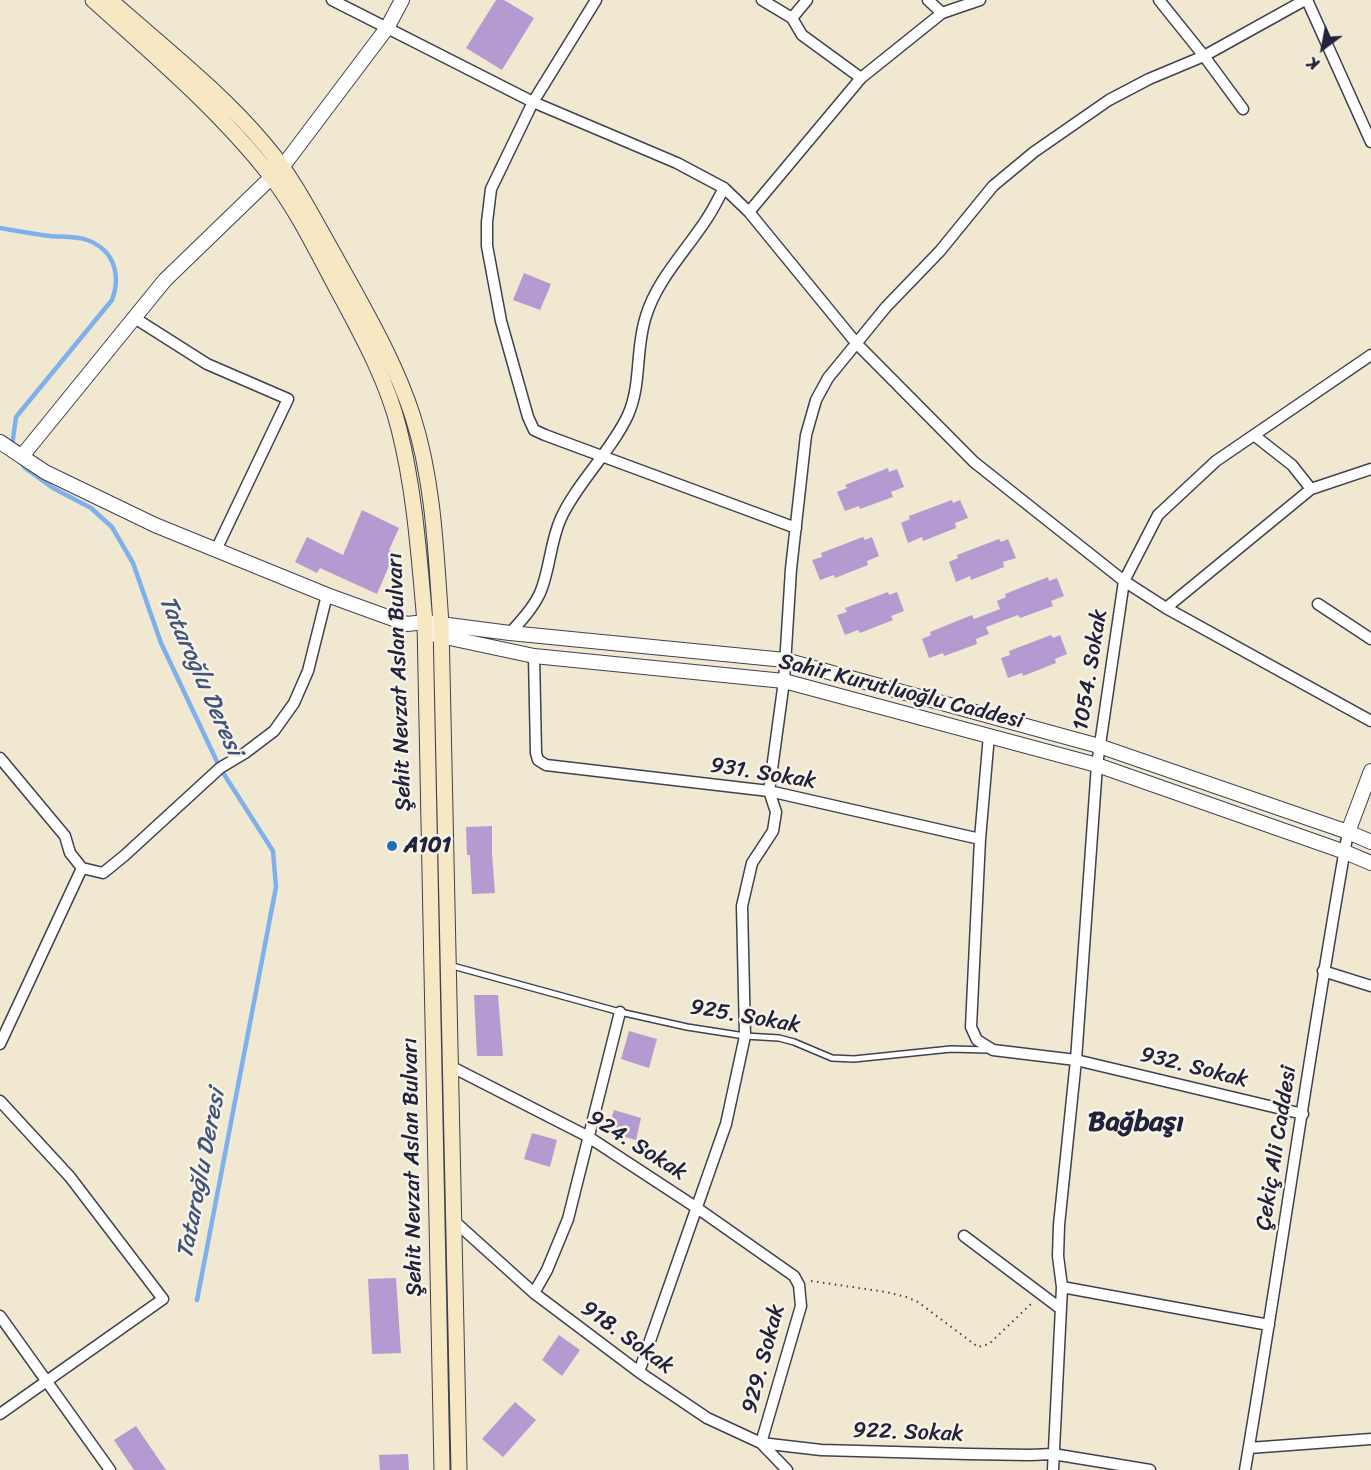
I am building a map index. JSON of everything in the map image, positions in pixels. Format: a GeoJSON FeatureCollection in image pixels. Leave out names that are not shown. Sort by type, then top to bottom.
{"type":"FeatureCollection","features":[{"type":"Feature","properties":{"kind":"main road","name":"Şehit Nevzat Aslan Bulvarı"},"geometry":{"type":"LineString","coordinates":[[93,0],[277,171],[363,308],[396,373],[422,450],[431,506],[441,630],[459,1470]]}},
{"type":"Feature","properties":{"kind":"main road","name":"Şehit Nevzat Aslan Bulvarı"},"geometry":{"type":"LineString","coordinates":[[110,0],[225,103],[266,145],[288,202],[358,327],[392,406],[408,467],[416,524],[424,627],[442,1470]]}},
{"type":"Feature","properties":{"kind":"street"},"geometry":{"type":"LineString","coordinates":[[332,0],[533,102],[677,163],[724,188],[749,212],[857,344],[974,462],[1124,581],[1166,608],[1371,721]]}},
{"type":"Feature","properties":{"kind":"street"},"geometry":{"type":"LineString","coordinates":[[22,456],[165,280],[277,171],[387,28],[402,0]]}},
{"type":"Feature","properties":{"kind":"street"},"geometry":{"type":"LineString","coordinates":[[597,0],[533,102],[491,189],[487,246],[501,321],[528,417],[534,430],[796,528]]}},
{"type":"Feature","properties":{"kind":"street"},"geometry":{"type":"LineString","coordinates":[[762,0],[792,18],[802,35],[861,78]]}},
{"type":"Feature","properties":{"kind":"street"},"geometry":{"type":"LineString","coordinates":[[792,18],[807,0]]}},
{"type":"Feature","properties":{"kind":"street"},"geometry":{"type":"LineString","coordinates":[[928,0],[942,13]]}},
{"type":"Feature","properties":{"kind":"street"},"geometry":{"type":"LineString","coordinates":[[749,212],[861,78],[942,13],[980,0]]}},
{"type":"Feature","properties":{"kind":"street"},"geometry":{"type":"LineString","coordinates":[[1159,0],[1243,109]]}},
{"type":"Feature","properties":{"kind":"street"},"geometry":{"type":"LineString","coordinates":[[639,1372],[726,1124],[745,1036],[742,906],[752,863],[773,831],[776,812],[769,791],[784,681],[806,435],[809,417],[828,378],[886,307],[940,251],[993,186],[1034,153],[1109,100],[1149,79],[1204,56],[1306,0],[1371,142]]}},
{"type":"Feature","properties":{"kind":"street"},"geometry":{"type":"LineString","coordinates":[[510,633],[528,612],[540,592],[561,517],[628,416],[636,394],[640,368],[639,339],[657,289],[706,220],[724,188]]}},
{"type":"Feature","properties":{"kind":"street"},"geometry":{"type":"LineString","coordinates":[[133,318],[207,364],[288,399],[216,550]]}},
{"type":"Feature","properties":{"kind":"street","name":"1054. Sokak"},"geometry":{"type":"LineString","coordinates":[[1053,1470],[1062,1287],[1058,1256],[1059,1225],[1076,1060],[1097,765],[1124,581],[1158,514],[1215,461],[1255,436],[1371,354]]}},
{"type":"Feature","properties":{"kind":"street"},"geometry":{"type":"LineString","coordinates":[[1255,436],[1292,465],[1311,489]]}},
{"type":"Feature","properties":{"kind":"street"},"geometry":{"type":"LineString","coordinates":[[0,442],[71,486],[155,525],[327,595],[407,624],[441,630]]}},
{"type":"Feature","properties":{"kind":"street"},"geometry":{"type":"LineString","coordinates":[[1166,608],[1311,489],[1371,468]]}},
{"type":"Feature","properties":{"kind":"street"},"geometry":{"type":"LineString","coordinates":[[0,758],[65,836],[70,853],[82,868],[102,873],[124,856],[219,768],[245,753],[274,731],[294,703],[308,671],[327,595]]}},
{"type":"Feature","properties":{"kind":"street"},"geometry":{"type":"LineString","coordinates":[[1318,604],[1371,639]]}},
{"type":"Feature","properties":{"kind":"street","name":"Sahir Kurutluoğlu Caddesi"},"geometry":{"type":"LineString","coordinates":[[441,630],[510,633],[785,660],[1099,746],[1371,842]]}},
{"type":"Feature","properties":{"kind":"street","name":"Sahir Kurutluoğlu Caddesi"},"geometry":{"type":"LineString","coordinates":[[441,630],[534,656],[784,681],[1097,765],[1371,863]]}},
{"type":"Feature","properties":{"kind":"street","name":"931. Sokak"},"geometry":{"type":"LineString","coordinates":[[534,656],[536,753],[538,760],[551,766],[769,791],[980,839]]}},
{"type":"Feature","properties":{"kind":"street"},"geometry":{"type":"LineString","coordinates":[[989,735],[980,839],[970,1027],[977,1040],[993,1050]]}},
{"type":"Feature","properties":{"kind":"street"},"geometry":{"type":"LineString","coordinates":[[1348,832],[1371,771]]}},
{"type":"Feature","properties":{"kind":"street","name":"Çekiç Ali Caddesi"},"geometry":{"type":"LineString","coordinates":[[1245,1470],[1303,1114],[1323,971],[1348,832]]}},
{"type":"Feature","properties":{"kind":"street"},"geometry":{"type":"LineString","coordinates":[[0,1044],[82,868]]}},
{"type":"Feature","properties":{"kind":"street"},"geometry":{"type":"LineString","coordinates":[[1323,971],[1371,986]]}},
{"type":"Feature","properties":{"kind":"street"},"geometry":{"type":"LineString","coordinates":[[534,1293],[547,1270],[568,1219],[620,1012]]}},
{"type":"Feature","properties":{"kind":"street","name":"925. Sokak"},"geometry":{"type":"LineString","coordinates":[[993,1050],[1076,1060]]}},
{"type":"Feature","properties":{"kind":"street","name":"932. Sokak"},"geometry":{"type":"LineString","coordinates":[[1076,1060],[1303,1114]]}},
{"type":"Feature","properties":{"kind":"street","name":"924. Sokak"},"geometry":{"type":"LineString","coordinates":[[450,1066],[588,1136],[697,1208],[796,1280]]}},
{"type":"Feature","properties":{"kind":"street"},"geometry":{"type":"LineString","coordinates":[[0,1101],[70,1177],[163,1299],[0,1414]]}},
{"type":"Feature","properties":{"kind":"street","name":"918. Sokak"},"geometry":{"type":"LineString","coordinates":[[453,1220],[534,1293],[639,1372],[707,1418],[761,1443],[788,1470]]}},
{"type":"Feature","properties":{"kind":"street"},"geometry":{"type":"LineString","coordinates":[[963,1236],[1061,1309]]}},
{"type":"Feature","properties":{"kind":"street","name":"929. Sokak"},"geometry":{"type":"LineString","coordinates":[[761,1443],[801,1306],[796,1280]]}},
{"type":"Feature","properties":{"kind":"street"},"geometry":{"type":"LineString","coordinates":[[1062,1287],[1269,1325]]}},
{"type":"Feature","properties":{"kind":"street"},"geometry":{"type":"LineString","coordinates":[[0,1316],[110,1470]]}},
{"type":"Feature","properties":{"kind":"street"},"geometry":{"type":"LineString","coordinates":[[1249,1448],[1371,1439]]}},
{"type":"Feature","properties":{"kind":"street","name":"922. Sokak"},"geometry":{"type":"LineString","coordinates":[[761,1443],[821,1449],[968,1455],[1053,1454],[1150,1470]]}},
{"type":"Feature","properties":{"kind":"lane","name":"925. Sokak"},"geometry":{"type":"LineString","coordinates":[[447,965],[620,1012],[687,1027],[745,1036],[779,1038],[832,1058],[854,1059],[951,1048],[993,1050]]}},
{"type":"Feature","properties":{"kind":"path"},"geometry":{"type":"LineString","coordinates":[[796,1280],[886,1292],[906,1297],[918,1302],[978,1347],[989,1344],[1041,1294]]}},
{"type":"Feature","properties":{"kind":"building"},"geometry":{"type":"Polygon","coordinates":[[[496,0],[504,0],[534,18],[502,70],[466,48],[496,0]]]}},
{"type":"Feature","properties":{"kind":"building"},"geometry":{"type":"Polygon","coordinates":[[[524,273],[551,284],[540,310],[513,300],[524,273]]]}},
{"type":"Feature","properties":{"kind":"building"},"geometry":{"type":"Polygon","coordinates":[[[888,468],[889,472],[897,469],[904,487],[891,492],[893,497],[860,509],[859,506],[845,511],[837,492],[847,488],[845,485],[888,468]]]}},
{"type":"Feature","properties":{"kind":"building"},"geometry":{"type":"Polygon","coordinates":[[[952,500],[953,503],[960,500],[968,518],[955,523],[956,528],[923,541],[922,537],[908,543],[901,523],[910,519],[909,516],[952,500]]]}},
{"type":"Feature","properties":{"kind":"building"},"geometry":{"type":"Polygon","coordinates":[[[362,510],[399,528],[389,550],[395,552],[377,594],[320,568],[317,573],[295,562],[307,537],[343,555],[362,510]]]}},
{"type":"Feature","properties":{"kind":"building"},"geometry":{"type":"Polygon","coordinates":[[[863,537],[865,540],[872,537],[879,556],[867,561],[868,565],[835,578],[834,575],[820,580],[812,560],[822,557],[821,553],[863,537]]]}},
{"type":"Feature","properties":{"kind":"building"},"geometry":{"type":"Polygon","coordinates":[[[999,539],[1001,542],[1008,539],[1016,558],[1003,562],[1004,567],[971,580],[970,576],[956,582],[949,562],[958,558],[957,555],[999,539]]]}},
{"type":"Feature","properties":{"kind":"building"},"geometry":{"type":"Polygon","coordinates":[[[1048,577],[1049,581],[1057,578],[1064,596],[1051,601],[1053,606],[1020,618],[1018,615],[986,627],[989,634],[976,639],[977,644],[944,656],[943,653],[929,658],[922,639],[931,635],[930,632],[972,615],[974,619],[1000,609],[997,601],[1006,597],[1005,594],[1048,577]]]}},
{"type":"Feature","properties":{"kind":"building"},"geometry":{"type":"Polygon","coordinates":[[[888,592],[889,595],[897,592],[904,611],[891,616],[893,620],[860,633],[858,630],[845,635],[837,615],[847,612],[845,608],[888,592]]]}},
{"type":"Feature","properties":{"kind":"building"},"geometry":{"type":"Polygon","coordinates":[[[1051,635],[1053,638],[1060,635],[1067,654],[1055,659],[1056,663],[1023,676],[1022,673],[1008,678],[1001,658],[1010,655],[1009,651],[1051,635]]]}},
{"type":"Feature","properties":{"kind":"building"},"geometry":{"type":"Polygon","coordinates":[[[492,826],[495,893],[472,894],[466,827],[492,826]]]}},
{"type":"Feature","properties":{"kind":"building"},"geometry":{"type":"Polygon","coordinates":[[[474,995],[498,995],[503,1056],[477,1056],[474,995]]]}},
{"type":"Feature","properties":{"kind":"building"},"geometry":{"type":"Polygon","coordinates":[[[629,1031],[657,1039],[649,1068],[621,1059],[629,1031]]]}},
{"type":"Feature","properties":{"kind":"building"},"geometry":{"type":"Polygon","coordinates":[[[614,1110],[641,1118],[636,1140],[607,1132],[614,1110]]]}},
{"type":"Feature","properties":{"kind":"building"},"geometry":{"type":"Polygon","coordinates":[[[532,1133],[557,1140],[550,1167],[524,1159],[532,1133]]]}},
{"type":"Feature","properties":{"kind":"building"},"geometry":{"type":"Polygon","coordinates":[[[396,1278],[401,1353],[372,1354],[368,1279],[396,1278]]]}},
{"type":"Feature","properties":{"kind":"building"},"geometry":{"type":"Polygon","coordinates":[[[559,1335],[580,1350],[562,1376],[542,1360],[559,1335]]]}},
{"type":"Feature","properties":{"kind":"building"},"geometry":{"type":"Polygon","coordinates":[[[515,1402],[536,1420],[503,1457],[482,1439],[515,1402]]]}},
{"type":"Feature","properties":{"kind":"building"},"geometry":{"type":"Polygon","coordinates":[[[136,1426],[166,1470],[134,1470],[114,1440],[136,1426]]]}},
{"type":"Feature","properties":{"kind":"building"},"geometry":{"type":"Polygon","coordinates":[[[408,1454],[409,1470],[380,1470],[379,1455],[408,1454]]]}},
{"type":"Feature","properties":{"kind":"waterway","name":"Tataroğlu Deresi"},"geometry":{"type":"LineString","coordinates":[[0,228],[74,237],[96,244],[110,257],[116,282],[112,300],[16,417],[12,446]]}},
{"type":"Feature","properties":{"kind":"waterway","name":"Tataroğlu Deresi"},"geometry":{"type":"LineString","coordinates":[[19,460],[25,468],[53,488],[91,508],[112,527],[133,563],[161,643],[220,768],[273,851],[276,887],[197,1300]]}},
{"type":"Feature","properties":{"kind":"place","name":"A101"},"geometry":{"type":"Point","coordinates":[392,846]}},
{"type":"Feature","properties":{"kind":"district","name":"Bağbaşı"},"geometry":{"type":"Point","coordinates":[1136,1123]}}]}
